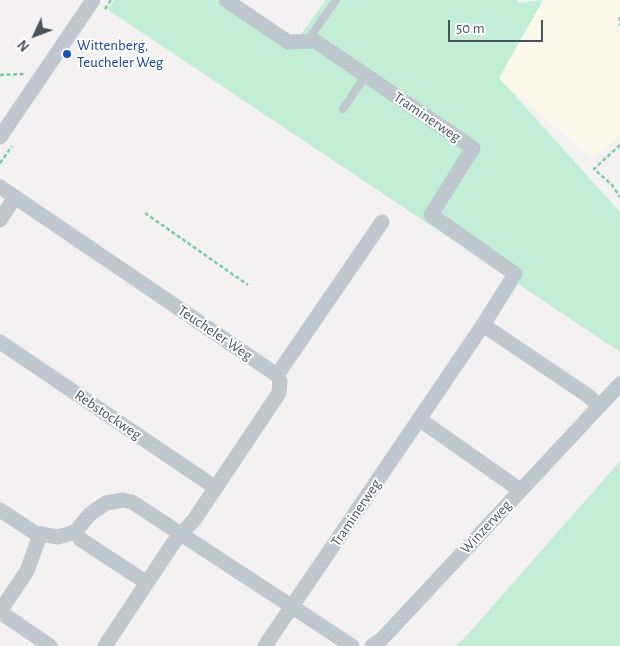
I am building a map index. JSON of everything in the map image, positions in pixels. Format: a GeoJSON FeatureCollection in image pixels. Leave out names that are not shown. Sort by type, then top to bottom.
{"type":"FeatureCollection","features":[{"type":"Feature","properties":{"kind":"street"},"geometry":{"type":"LineString","coordinates":[[0,136],[93,0]]}},
{"type":"Feature","properties":{"kind":"street","name":"Traminerweg"},"geometry":{"type":"LineString","coordinates":[[226,0],[288,42],[315,40],[473,148],[430,215],[512,278],[483,325],[265,646]]}},
{"type":"Feature","properties":{"kind":"street","name":"Teucheler Weg"},"geometry":{"type":"LineString","coordinates":[[0,187],[277,375]]}},
{"type":"Feature","properties":{"kind":"street"},"geometry":{"type":"LineString","coordinates":[[0,220],[15,197]]}},
{"type":"Feature","properties":{"kind":"street"},"geometry":{"type":"LineString","coordinates":[[105,646],[174,542],[216,488],[279,393],[281,387],[277,375],[382,222]]}},
{"type":"Feature","properties":{"kind":"street"},"geometry":{"type":"LineString","coordinates":[[483,325],[587,395],[600,406]]}},
{"type":"Feature","properties":{"kind":"street","name":"Rebstockweg"},"geometry":{"type":"LineString","coordinates":[[0,342],[216,488]]}},
{"type":"Feature","properties":{"kind":"street","name":"Winzerweg"},"geometry":{"type":"LineString","coordinates":[[372,646],[381,640],[620,384]]}},
{"type":"Feature","properties":{"kind":"street"},"geometry":{"type":"LineString","coordinates":[[419,419],[520,490]]}},
{"type":"Feature","properties":{"kind":"street"},"geometry":{"type":"LineString","coordinates":[[0,510],[40,535],[58,537],[75,532],[98,508],[106,503],[123,500],[140,506],[352,646]]}},
{"type":"Feature","properties":{"kind":"street"},"geometry":{"type":"LineString","coordinates":[[75,532],[80,539],[147,583]]}},
{"type":"Feature","properties":{"kind":"street"},"geometry":{"type":"LineString","coordinates":[[40,535],[27,571],[0,611],[50,646]]}},
{"type":"Feature","properties":{"kind":"lane"},"geometry":{"type":"LineString","coordinates":[[308,40],[336,0]]}},
{"type":"Feature","properties":{"kind":"lane"},"geometry":{"type":"LineString","coordinates":[[343,110],[366,75]]}},
{"type":"Feature","properties":{"kind":"path"},"geometry":{"type":"LineString","coordinates":[[620,17],[620,26]]}},
{"type":"Feature","properties":{"kind":"path"},"geometry":{"type":"LineString","coordinates":[[0,75],[19,74],[40,78]]}},
{"type":"Feature","properties":{"kind":"path"},"geometry":{"type":"LineString","coordinates":[[620,145],[594,169],[612,184],[620,197]]}},
{"type":"Feature","properties":{"kind":"path"},"geometry":{"type":"LineString","coordinates":[[145,213],[248,285]]}},
{"type":"Feature","properties":{"kind":"shaded area"},"geometry":{"type":"Polygon","coordinates":[[[543,0],[620,0],[620,135],[592,159],[498,78],[543,0]]]}},
{"type":"Feature","properties":{"kind":"green space"},"geometry":{"type":"Polygon","coordinates":[[[114,0],[216,0],[290,49],[326,0],[517,0],[519,3],[543,0],[499,78],[620,212],[620,352],[111,12],[108,9],[114,0]]]}},
{"type":"Feature","properties":{"kind":"green space"},"geometry":{"type":"Polygon","coordinates":[[[620,461],[620,646],[456,646],[469,633],[620,461]]]}},
{"type":"Feature","properties":{"kind":"place","name":"Wittenberg, Teucheler Weg"},"geometry":{"type":"Point","coordinates":[67,54]}}]}
